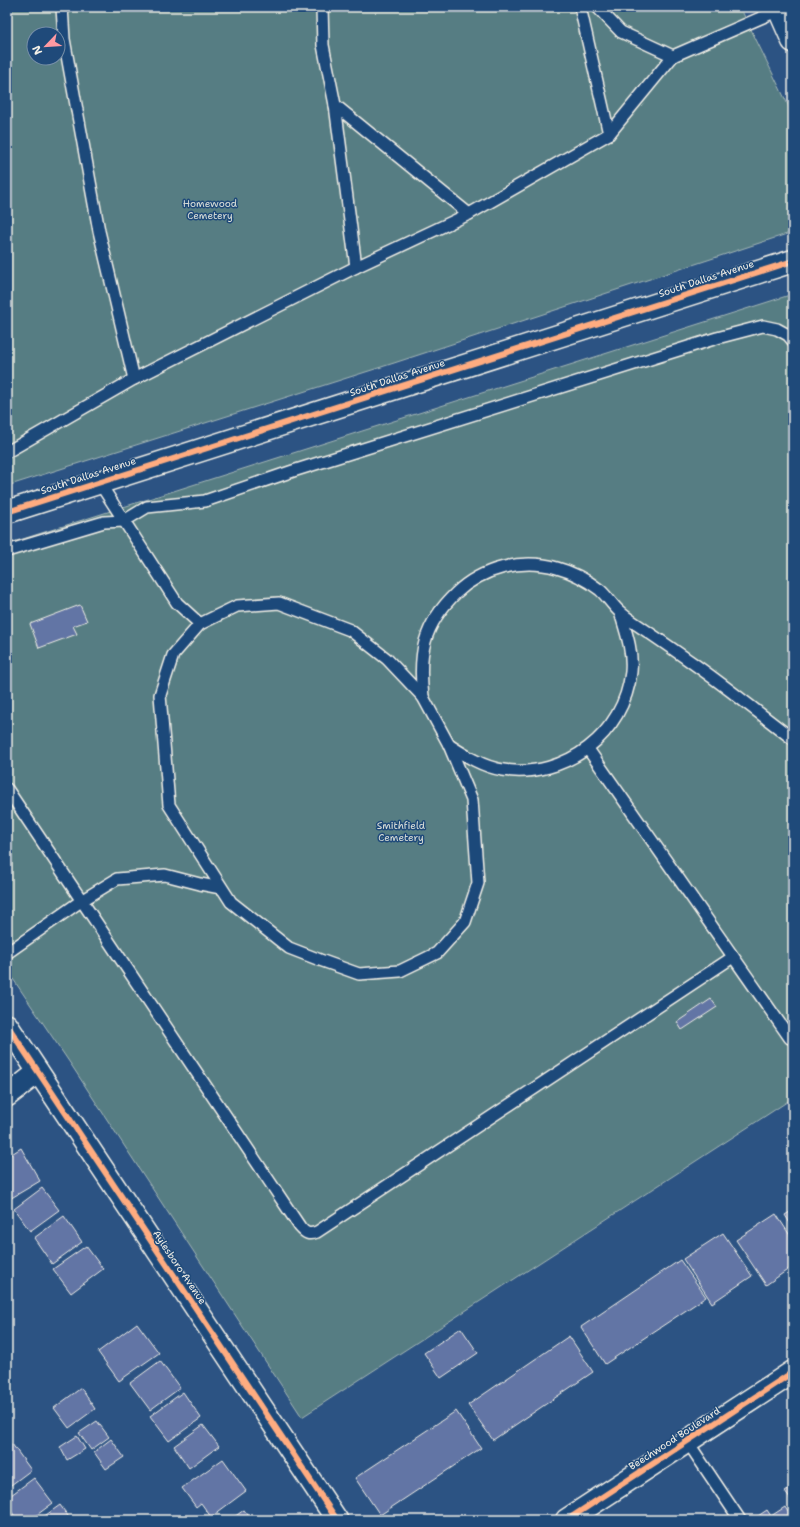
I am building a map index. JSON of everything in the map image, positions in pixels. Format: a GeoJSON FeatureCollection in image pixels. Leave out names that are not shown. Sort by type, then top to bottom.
{"type":"FeatureCollection","features":[{"type":"Feature","properties":{"kind":"street"},"geometry":{"type":"LineString","coordinates":[[778,8],[793,40]]}},
{"type":"Feature","properties":{"kind":"street","name":"South Dallas Avenue"},"geometry":{"type":"LineString","coordinates":[[7,512],[793,261]]}},
{"type":"Feature","properties":{"kind":"street","name":"Aylesboro Avenue"},"geometry":{"type":"LineString","coordinates":[[7,1025],[337,1520]]}},
{"type":"Feature","properties":{"kind":"street"},"geometry":{"type":"LineString","coordinates":[[7,1096],[38,1072]]}},
{"type":"Feature","properties":{"kind":"street","name":"Beechwood Boulevard"},"geometry":{"type":"LineString","coordinates":[[567,1520],[793,1372]]}},
{"type":"Feature","properties":{"kind":"lane"},"geometry":{"type":"LineString","coordinates":[[62,7],[64,39],[99,231],[134,379]]}},
{"type":"Feature","properties":{"kind":"lane"},"geometry":{"type":"LineString","coordinates":[[322,7],[323,45],[335,105],[356,267]]}},
{"type":"Feature","properties":{"kind":"lane"},"geometry":{"type":"LineString","coordinates":[[580,7],[609,134]]}},
{"type":"Feature","properties":{"kind":"lane"},"geometry":{"type":"LineString","coordinates":[[597,7],[621,32],[674,56]]}},
{"type":"Feature","properties":{"kind":"lane"},"geometry":{"type":"LineString","coordinates":[[7,452],[134,379],[356,267],[469,214],[609,134],[674,56],[778,8]]}},
{"type":"Feature","properties":{"kind":"lane"},"geometry":{"type":"LineString","coordinates":[[335,105],[469,214]]}},
{"type":"Feature","properties":{"kind":"lane"},"geometry":{"type":"LineString","coordinates":[[7,552],[104,522],[124,521],[148,507],[205,501],[308,466],[717,338],[763,326],[788,335],[793,341]]}},
{"type":"Feature","properties":{"kind":"lane"},"geometry":{"type":"LineString","coordinates":[[99,482],[177,603],[200,624]]}},
{"type":"Feature","properties":{"kind":"lane"},"geometry":{"type":"LineString","coordinates":[[423,697],[420,672],[423,648],[431,624],[445,604],[463,586],[484,574],[508,566],[532,564],[557,568],[580,577],[600,591],[620,612],[698,667],[793,739]]}},
{"type":"Feature","properties":{"kind":"lane"},"geometry":{"type":"LineString","coordinates":[[279,603],[350,630],[387,659],[423,697],[449,745],[472,800],[478,883],[464,922],[437,953],[400,971],[359,974],[289,948],[231,902],[169,805],[160,695],[173,655],[200,624],[237,606],[279,603]]}},
{"type":"Feature","properties":{"kind":"lane"},"geometry":{"type":"LineString","coordinates":[[449,745],[474,761],[503,770],[533,771],[562,764],[588,749],[610,727],[624,701],[631,671],[630,641],[620,612]]}},
{"type":"Feature","properties":{"kind":"lane"},"geometry":{"type":"LineString","coordinates":[[588,749],[790,1038]]}},
{"type":"Feature","properties":{"kind":"lane"},"geometry":{"type":"LineString","coordinates":[[7,789],[305,1233],[311,1234],[324,1227],[733,957]]}},
{"type":"Feature","properties":{"kind":"lane"},"geometry":{"type":"LineString","coordinates":[[7,953],[81,901],[117,879],[165,875],[221,888]]}},
{"type":"Feature","properties":{"kind":"lane"},"geometry":{"type":"LineString","coordinates":[[687,1441],[740,1520]]}},
{"type":"Feature","properties":{"kind":"green space","name":"Homewood Cemetery"},"geometry":{"type":"Polygon","coordinates":[[[7,7],[740,7],[793,115],[793,232],[394,363],[7,486],[7,7]]]}},
{"type":"Feature","properties":{"kind":"green space","name":"Smithfield Cemetery"},"geometry":{"type":"Polygon","coordinates":[[[793,294],[793,1098],[302,1417],[72,1066],[7,970],[7,544],[793,294]]]}},
{"type":"Feature","properties":{"kind":"building"},"geometry":{"type":"Polygon","coordinates":[[[80,605],[87,621],[73,626],[77,634],[39,648],[30,624],[80,605]]]}},
{"type":"Feature","properties":{"kind":"building"},"geometry":{"type":"Polygon","coordinates":[[[711,999],[717,1007],[682,1030],[677,1022],[711,999]]]}},
{"type":"Feature","properties":{"kind":"building"},"geometry":{"type":"Polygon","coordinates":[[[21,1148],[40,1181],[8,1200],[7,1157],[21,1148]]]}},
{"type":"Feature","properties":{"kind":"building"},"geometry":{"type":"Polygon","coordinates":[[[42,1188],[59,1210],[30,1231],[14,1209],[42,1188]]]}},
{"type":"Feature","properties":{"kind":"building"},"geometry":{"type":"Polygon","coordinates":[[[793,1210],[793,1228],[785,1215],[793,1210]]]}},
{"type":"Feature","properties":{"kind":"building"},"geometry":{"type":"Polygon","coordinates":[[[776,1214],[793,1240],[793,1266],[766,1285],[736,1240],[776,1214]]]}},
{"type":"Feature","properties":{"kind":"building"},"geometry":{"type":"Polygon","coordinates":[[[64,1216],[82,1242],[52,1264],[34,1238],[64,1216]]]}},
{"type":"Feature","properties":{"kind":"building"},"geometry":{"type":"Polygon","coordinates":[[[723,1233],[752,1276],[712,1303],[683,1259],[723,1233]]]}},
{"type":"Feature","properties":{"kind":"building"},"geometry":{"type":"Polygon","coordinates":[[[86,1246],[103,1269],[71,1293],[53,1269],[86,1246]]]}},
{"type":"Feature","properties":{"kind":"building"},"geometry":{"type":"Polygon","coordinates":[[[680,1260],[706,1297],[605,1364],[581,1327],[680,1260]]]}},
{"type":"Feature","properties":{"kind":"building"},"geometry":{"type":"Polygon","coordinates":[[[137,1323],[159,1353],[119,1381],[98,1352],[137,1323]]]}},
{"type":"Feature","properties":{"kind":"building"},"geometry":{"type":"Polygon","coordinates":[[[461,1328],[478,1353],[441,1378],[424,1353],[461,1328]]]}},
{"type":"Feature","properties":{"kind":"building"},"geometry":{"type":"Polygon","coordinates":[[[569,1336],[593,1372],[493,1440],[468,1405],[569,1336]]]}},
{"type":"Feature","properties":{"kind":"building"},"geometry":{"type":"Polygon","coordinates":[[[160,1361],[180,1388],[150,1410],[130,1383],[160,1361]]]}},
{"type":"Feature","properties":{"kind":"building"},"geometry":{"type":"Polygon","coordinates":[[[81,1388],[95,1409],[69,1428],[54,1408],[81,1388]]]}},
{"type":"Feature","properties":{"kind":"building"},"geometry":{"type":"Polygon","coordinates":[[[183,1392],[201,1418],[169,1441],[150,1416],[183,1392]]]}},
{"type":"Feature","properties":{"kind":"building"},"geometry":{"type":"Polygon","coordinates":[[[456,1411],[481,1448],[380,1515],[355,1478],[456,1411]]]}},
{"type":"Feature","properties":{"kind":"building"},"geometry":{"type":"Polygon","coordinates":[[[97,1421],[109,1437],[91,1450],[79,1433],[97,1421]]]}},
{"type":"Feature","properties":{"kind":"building"},"geometry":{"type":"Polygon","coordinates":[[[203,1425],[219,1446],[189,1468],[174,1446],[203,1425]]]}},
{"type":"Feature","properties":{"kind":"building"},"geometry":{"type":"Polygon","coordinates":[[[77,1436],[85,1449],[67,1460],[60,1447],[77,1436]]]}},
{"type":"Feature","properties":{"kind":"building"},"geometry":{"type":"Polygon","coordinates":[[[111,1439],[124,1457],[106,1469],[94,1452],[111,1439]]]}},
{"type":"Feature","properties":{"kind":"building"},"geometry":{"type":"Polygon","coordinates":[[[12,1444],[31,1470],[7,1488],[7,1447],[12,1444]]]}},
{"type":"Feature","properties":{"kind":"building"},"geometry":{"type":"Polygon","coordinates":[[[223,1459],[246,1491],[211,1517],[201,1503],[196,1507],[182,1488],[223,1459]]]}},
{"type":"Feature","properties":{"kind":"building"},"geometry":{"type":"Polygon","coordinates":[[[34,1478],[53,1503],[30,1520],[18,1520],[7,1506],[7,1498],[34,1478]]]}},
{"type":"Feature","properties":{"kind":"building"},"geometry":{"type":"Polygon","coordinates":[[[793,1487],[793,1503],[785,1492],[793,1487]]]}},
{"type":"Feature","properties":{"kind":"building"},"geometry":{"type":"Polygon","coordinates":[[[60,1505],[71,1520],[39,1520],[60,1505]]]}},
{"type":"Feature","properties":{"kind":"building"},"geometry":{"type":"Polygon","coordinates":[[[785,1507],[793,1520],[752,1520],[767,1510],[771,1516],[785,1507]]]}},
{"type":"Feature","properties":{"kind":"building"},"geometry":{"type":"Polygon","coordinates":[[[244,1510],[252,1520],[230,1520],[244,1510]]]}},
{"type":"Feature","properties":{"kind":"cycle path"},"geometry":{"type":"LineString","coordinates":[[7,512],[793,261]]}},
{"type":"Feature","properties":{"kind":"cycle path"},"geometry":{"type":"LineString","coordinates":[[7,1025],[337,1520]]}},
{"type":"Feature","properties":{"kind":"cycle path"},"geometry":{"type":"LineString","coordinates":[[567,1520],[793,1372]]}}]}
